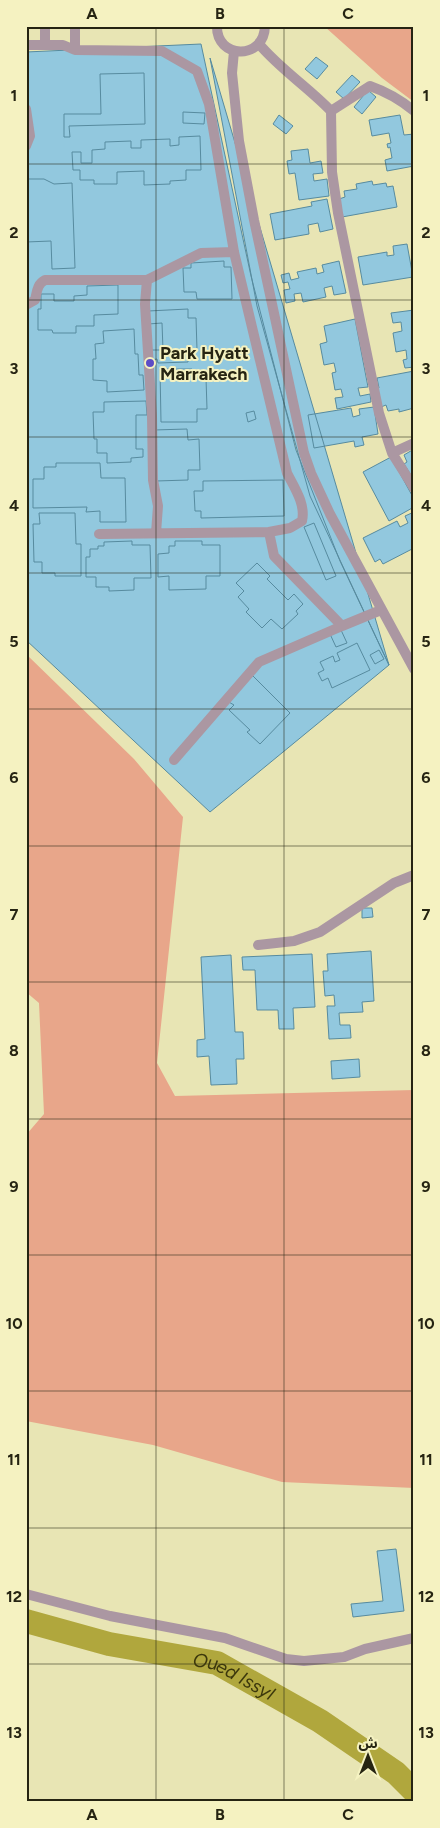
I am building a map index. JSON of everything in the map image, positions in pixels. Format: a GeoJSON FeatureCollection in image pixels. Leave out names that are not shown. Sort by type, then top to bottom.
{"type":"FeatureCollection","features":[{"type":"Feature","properties":{"kind":"street"},"geometry":{"type":"LineString","coordinates":[[45,26],[45,45]]}},
{"type":"Feature","properties":{"kind":"street"},"geometry":{"type":"LineString","coordinates":[[75,26],[75,50]]}},
{"type":"Feature","properties":{"kind":"street"},"geometry":{"type":"LineString","coordinates":[[217,26],[222,43],[234,51],[247,51],[259,44],[263,38],[265,26]]}},
{"type":"Feature","properties":{"kind":"street"},"geometry":{"type":"LineString","coordinates":[[259,44],[273,60],[315,94],[331,110],[332,172],[338,214],[379,413],[392,453],[414,488]]}},
{"type":"Feature","properties":{"kind":"street"},"geometry":{"type":"LineString","coordinates":[[26,45],[63,45],[75,50],[162,51],[197,71],[209,104],[234,252],[287,473],[299,497],[304,513],[302,521],[290,528],[269,532],[99,534]]}},
{"type":"Feature","properties":{"kind":"street"},"geometry":{"type":"LineString","coordinates":[[234,51],[232,73],[239,141],[304,453],[317,487],[414,670]]}},
{"type":"Feature","properties":{"kind":"street"},"geometry":{"type":"LineString","coordinates":[[331,110],[370,86],[402,101],[414,111]]}},
{"type":"Feature","properties":{"kind":"street"},"geometry":{"type":"LineString","coordinates":[[26,109],[30,136],[26,146]]}},
{"type":"Feature","properties":{"kind":"street"},"geometry":{"type":"LineString","coordinates":[[26,305],[35,300],[41,282],[46,280],[147,280],[202,253],[234,252]]}},
{"type":"Feature","properties":{"kind":"street"},"geometry":{"type":"LineString","coordinates":[[147,280],[145,304],[152,416],[153,480],[158,506],[156,533]]}},
{"type":"Feature","properties":{"kind":"street"},"geometry":{"type":"LineString","coordinates":[[392,453],[414,443]]}},
{"type":"Feature","properties":{"kind":"street"},"geometry":{"type":"LineString","coordinates":[[269,532],[274,556],[342,626]]}},
{"type":"Feature","properties":{"kind":"street"},"geometry":{"type":"LineString","coordinates":[[174,760],[259,662],[381,610]]}},
{"type":"Feature","properties":{"kind":"street"},"geometry":{"type":"LineString","coordinates":[[258,946],[294,941],[320,932],[394,883],[414,875]]}},
{"type":"Feature","properties":{"kind":"street"},"geometry":{"type":"LineString","coordinates":[[26,1594],[110,1616],[226,1638],[286,1659],[304,1661],[344,1657],[366,1649],[414,1638]]}},
{"type":"Feature","properties":{"kind":"shaded area"},"geometry":{"type":"Polygon","coordinates":[[[324,26],[414,26],[414,102],[382,78],[324,26]]]}},
{"type":"Feature","properties":{"kind":"shaded area"},"geometry":{"type":"Polygon","coordinates":[[[26,654],[134,759],[183,817],[157,1063],[175,1096],[414,1090],[414,1488],[282,1482],[153,1445],[26,1421],[26,1135],[44,1114],[39,1003],[26,992],[26,654]]]}},
{"type":"Feature","properties":{"kind":"building","name":"Park Hyatt Marrakech"},"geometry":{"type":"Polygon","coordinates":[[[201,44],[251,276],[296,450],[340,561],[389,665],[210,812],[26,640],[26,52],[201,44]]]}},
{"type":"Feature","properties":{"kind":"building"},"geometry":{"type":"Polygon","coordinates":[[[316,57],[328,66],[317,79],[305,69],[316,57]]]}},
{"type":"Feature","properties":{"kind":"building","name":"Park Hyatt Marrakech"},"geometry":{"type":"Polygon","coordinates":[[[210,58],[389,665],[310,496],[257,306],[210,58]]]}},
{"type":"Feature","properties":{"kind":"building"},"geometry":{"type":"Polygon","coordinates":[[[144,73],[145,124],[69,126],[70,137],[64,137],[64,114],[101,114],[100,74],[144,73]]]}},
{"type":"Feature","properties":{"kind":"building"},"geometry":{"type":"Polygon","coordinates":[[[352,75],[360,82],[344,99],[336,92],[352,75]]]}},
{"type":"Feature","properties":{"kind":"building"},"geometry":{"type":"Polygon","coordinates":[[[368,90],[376,97],[362,114],[354,107],[368,90]]]}},
{"type":"Feature","properties":{"kind":"building"},"geometry":{"type":"Polygon","coordinates":[[[183,112],[205,113],[204,124],[183,123],[183,112]]]}},
{"type":"Feature","properties":{"kind":"building"},"geometry":{"type":"Polygon","coordinates":[[[279,115],[293,126],[286,134],[273,124],[279,115]]]}},
{"type":"Feature","properties":{"kind":"building"},"geometry":{"type":"Polygon","coordinates":[[[400,115],[404,135],[414,134],[414,166],[387,171],[385,160],[392,158],[390,147],[388,148],[387,144],[391,143],[389,133],[372,136],[369,120],[400,115]]]}},
{"type":"Feature","properties":{"kind":"building"},"geometry":{"type":"Polygon","coordinates":[[[200,136],[201,170],[186,170],[186,180],[170,181],[170,184],[144,185],[144,171],[117,172],[117,184],[94,184],[94,180],[80,180],[80,170],[73,170],[72,152],[81,152],[81,163],[92,163],[92,150],[105,149],[105,142],[131,141],[131,148],[141,148],[141,140],[170,139],[170,146],[179,145],[179,137],[200,136]]]}},
{"type":"Feature","properties":{"kind":"building"},"geometry":{"type":"Polygon","coordinates":[[[308,149],[310,163],[321,161],[323,173],[313,174],[314,181],[327,179],[329,196],[299,200],[295,173],[289,174],[287,161],[292,160],[291,151],[308,149]]]}},
{"type":"Feature","properties":{"kind":"building"},"geometry":{"type":"Polygon","coordinates":[[[26,179],[44,179],[54,184],[72,183],[75,268],[52,269],[51,241],[26,242],[26,179]]]}},
{"type":"Feature","properties":{"kind":"building"},"geometry":{"type":"Polygon","coordinates":[[[372,181],[373,185],[386,183],[387,187],[393,186],[397,207],[342,217],[339,199],[345,197],[344,191],[357,189],[356,184],[372,181]]]}},
{"type":"Feature","properties":{"kind":"building"},"geometry":{"type":"Polygon","coordinates":[[[327,199],[333,229],[320,232],[318,223],[308,225],[309,234],[275,240],[270,214],[312,206],[311,202],[327,199]]]}},
{"type":"Feature","properties":{"kind":"building"},"geometry":{"type":"Polygon","coordinates":[[[407,244],[413,277],[363,285],[358,257],[387,252],[387,256],[394,255],[393,246],[407,244]]]}},
{"type":"Feature","properties":{"kind":"building"},"geometry":{"type":"Polygon","coordinates":[[[224,261],[224,267],[231,267],[232,299],[197,299],[196,292],[184,292],[183,268],[191,268],[191,263],[224,261]]]}},
{"type":"Feature","properties":{"kind":"building"},"geometry":{"type":"Polygon","coordinates":[[[339,261],[346,293],[334,295],[332,286],[324,288],[326,297],[303,302],[301,293],[294,294],[295,301],[286,303],[284,290],[290,289],[288,282],[283,283],[281,275],[289,273],[291,280],[299,278],[297,272],[316,268],[317,274],[324,272],[322,265],[339,261]]]}},
{"type":"Feature","properties":{"kind":"building"},"geometry":{"type":"Polygon","coordinates":[[[118,285],[118,314],[94,315],[94,326],[76,326],[76,333],[53,333],[52,330],[38,330],[38,309],[41,309],[41,294],[54,294],[54,301],[74,301],[74,296],[87,295],[87,286],[118,285]]]}},
{"type":"Feature","properties":{"kind":"building"},"geometry":{"type":"Polygon","coordinates":[[[188,309],[188,318],[196,318],[197,350],[188,350],[188,362],[158,363],[157,359],[151,360],[150,350],[163,350],[162,323],[148,324],[148,311],[188,309]]]}},
{"type":"Feature","properties":{"kind":"building"},"geometry":{"type":"Polygon","coordinates":[[[414,310],[414,367],[405,368],[403,360],[407,359],[406,350],[396,352],[393,333],[402,331],[401,322],[393,323],[391,313],[414,310]]]}},
{"type":"Feature","properties":{"kind":"building"},"geometry":{"type":"Polygon","coordinates":[[[355,319],[368,387],[358,388],[360,396],[370,394],[371,402],[337,409],[335,398],[343,397],[341,389],[335,390],[332,373],[336,372],[334,363],[324,365],[320,344],[327,342],[324,326],[355,319]]]}},
{"type":"Feature","properties":{"kind":"building"},"geometry":{"type":"Polygon","coordinates":[[[134,329],[135,354],[138,354],[139,375],[143,375],[144,390],[107,392],[107,381],[93,380],[93,359],[96,359],[95,344],[104,343],[103,331],[134,329]]]}},
{"type":"Feature","properties":{"kind":"building"},"geometry":{"type":"Polygon","coordinates":[[[160,369],[192,369],[192,378],[206,378],[207,409],[197,409],[197,422],[161,422],[160,369]]]}},
{"type":"Feature","properties":{"kind":"building"},"geometry":{"type":"Polygon","coordinates":[[[414,371],[414,408],[399,412],[399,409],[388,411],[386,405],[381,407],[377,389],[379,388],[377,378],[414,371]]]}},
{"type":"Feature","properties":{"kind":"building"},"geometry":{"type":"Polygon","coordinates":[[[146,401],[147,415],[136,415],[136,449],[143,449],[143,457],[131,458],[131,462],[107,463],[107,453],[97,453],[97,439],[94,439],[93,412],[104,412],[104,402],[146,401]]]}},
{"type":"Feature","properties":{"kind":"building"},"geometry":{"type":"Polygon","coordinates":[[[374,407],[378,434],[362,437],[364,445],[355,447],[354,441],[314,448],[308,415],[351,408],[353,417],[360,415],[359,409],[374,407]]]}},
{"type":"Feature","properties":{"kind":"building"},"geometry":{"type":"Polygon","coordinates":[[[254,411],[256,419],[248,422],[246,413],[254,411]]]}},
{"type":"Feature","properties":{"kind":"building"},"geometry":{"type":"Polygon","coordinates":[[[187,429],[188,440],[199,439],[200,470],[188,470],[188,480],[156,481],[154,430],[187,429]]]}},
{"type":"Feature","properties":{"kind":"building"},"geometry":{"type":"Polygon","coordinates":[[[414,449],[414,480],[404,464],[407,462],[404,455],[414,449]]]}},
{"type":"Feature","properties":{"kind":"building"},"geometry":{"type":"Polygon","coordinates":[[[391,457],[414,499],[414,507],[389,521],[363,472],[391,457]]]}},
{"type":"Feature","properties":{"kind":"building"},"geometry":{"type":"Polygon","coordinates":[[[56,463],[100,463],[101,478],[125,478],[126,522],[100,522],[100,511],[86,512],[87,507],[33,508],[33,479],[44,479],[44,467],[56,467],[56,463]]]}},
{"type":"Feature","properties":{"kind":"building"},"geometry":{"type":"Polygon","coordinates":[[[283,480],[284,516],[201,518],[201,511],[195,511],[194,491],[203,491],[203,481],[283,480]]]}},
{"type":"Feature","properties":{"kind":"building"},"geometry":{"type":"Polygon","coordinates":[[[414,512],[414,548],[383,564],[380,559],[375,562],[363,538],[397,521],[400,527],[408,523],[405,516],[414,512]]]}},
{"type":"Feature","properties":{"kind":"building"},"geometry":{"type":"Polygon","coordinates":[[[39,513],[75,513],[76,544],[81,544],[81,576],[55,576],[55,573],[42,573],[42,562],[34,562],[33,524],[40,524],[39,513]]]}},
{"type":"Feature","properties":{"kind":"building"},"geometry":{"type":"Polygon","coordinates":[[[314,523],[336,576],[326,580],[304,527],[314,523]]]}},
{"type":"Feature","properties":{"kind":"building"},"geometry":{"type":"Polygon","coordinates":[[[132,541],[132,545],[150,545],[151,578],[134,578],[134,590],[109,591],[109,587],[96,587],[96,577],[86,577],[86,557],[90,557],[90,549],[98,549],[98,546],[104,546],[104,542],[132,541]]]}},
{"type":"Feature","properties":{"kind":"building"},"geometry":{"type":"Polygon","coordinates":[[[175,541],[202,541],[202,545],[220,545],[220,576],[206,576],[206,589],[169,590],[169,576],[158,577],[158,554],[169,553],[169,546],[175,546],[175,541]]]}},
{"type":"Feature","properties":{"kind":"building"},"geometry":{"type":"Polygon","coordinates":[[[257,563],[270,576],[267,579],[288,600],[294,594],[303,604],[296,611],[298,614],[282,629],[271,619],[262,628],[246,612],[249,609],[238,597],[244,591],[236,583],[257,563]]]}},
{"type":"Feature","properties":{"kind":"building"},"geometry":{"type":"Polygon","coordinates":[[[341,630],[347,643],[336,647],[330,634],[341,630]]]}},
{"type":"Feature","properties":{"kind":"building"},"geometry":{"type":"Polygon","coordinates":[[[357,643],[370,670],[332,688],[328,678],[322,681],[318,673],[324,670],[320,662],[333,656],[335,662],[340,660],[337,653],[357,643]]]}},
{"type":"Feature","properties":{"kind":"building"},"geometry":{"type":"Polygon","coordinates":[[[379,650],[384,659],[375,664],[370,655],[379,650]]]}},
{"type":"Feature","properties":{"kind":"building"},"geometry":{"type":"Polygon","coordinates":[[[252,675],[290,713],[260,744],[247,732],[250,730],[229,710],[234,705],[227,701],[252,675]]]}},
{"type":"Feature","properties":{"kind":"building"},"geometry":{"type":"Polygon","coordinates":[[[362,908],[372,908],[373,917],[362,918],[362,908]]]}},
{"type":"Feature","properties":{"kind":"building"},"geometry":{"type":"Polygon","coordinates":[[[371,951],[374,1001],[362,1002],[363,1012],[339,1013],[340,1025],[350,1025],[351,1038],[329,1039],[327,1006],[335,1006],[334,995],[325,996],[323,971],[328,971],[327,954],[371,951]]]}},
{"type":"Feature","properties":{"kind":"building"},"geometry":{"type":"Polygon","coordinates":[[[312,954],[315,1007],[293,1008],[294,1029],[279,1029],[278,1010],[257,1010],[255,970],[243,970],[242,957],[312,954]]]}},
{"type":"Feature","properties":{"kind":"building"},"geometry":{"type":"Polygon","coordinates":[[[231,955],[235,1032],[243,1032],[244,1059],[236,1059],[237,1084],[211,1085],[209,1056],[197,1057],[197,1040],[205,1039],[201,957],[231,955]]]}},
{"type":"Feature","properties":{"kind":"building"},"geometry":{"type":"Polygon","coordinates":[[[359,1059],[360,1077],[332,1079],[331,1061],[359,1059]]]}},
{"type":"Feature","properties":{"kind":"building"},"geometry":{"type":"Polygon","coordinates":[[[396,1549],[404,1611],[353,1617],[351,1604],[383,1601],[377,1551],[396,1549]]]}},
{"type":"Feature","properties":{"kind":"waterway","name":"Oued Issyl"},"geometry":{"type":"LineString","coordinates":[[26,1621],[109,1644],[217,1663],[320,1721],[396,1773],[414,1791]]}},
{"type":"Feature","properties":{"kind":"place","name":"Park Hyatt Marrakech"},"geometry":{"type":"Point","coordinates":[150,363]}}]}
